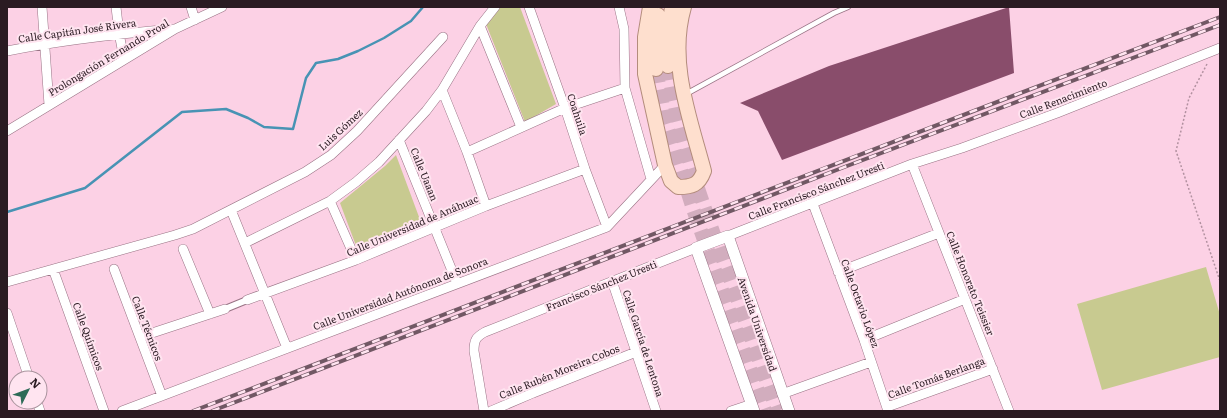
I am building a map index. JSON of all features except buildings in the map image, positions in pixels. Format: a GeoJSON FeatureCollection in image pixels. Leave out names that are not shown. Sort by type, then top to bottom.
{"type":"FeatureCollection","features":[{"type":"Feature","properties":{"kind":"main road"},"geometry":{"type":"LineString","coordinates":[[650,7],[646,37],[645,74],[665,165],[672,181],[678,188],[690,187],[701,180],[704,171],[678,66],[679,36],[684,7]]}},
{"type":"Feature","properties":{"kind":"main road"},"geometry":{"type":"LineString","coordinates":[[660,7],[656,29],[662,67],[672,7]]}},
{"type":"Feature","properties":{"kind":"street"},"geometry":{"type":"LineString","coordinates":[[42,7],[49,105]]}},
{"type":"Feature","properties":{"kind":"street"},"geometry":{"type":"LineString","coordinates":[[116,7],[124,59]]}},
{"type":"Feature","properties":{"kind":"street"},"geometry":{"type":"LineString","coordinates":[[191,7],[195,20]]}},
{"type":"Feature","properties":{"kind":"street","name":"Prolongación Fernando Proal"},"geometry":{"type":"LineString","coordinates":[[7,132],[175,29],[222,7]]}},
{"type":"Feature","properties":{"kind":"street"},"geometry":{"type":"LineString","coordinates":[[245,243],[330,201],[356,182],[379,162],[426,111],[442,90],[480,26],[495,7]]}},
{"type":"Feature","properties":{"kind":"street","name":"Coahuila"},"geometry":{"type":"LineString","coordinates":[[529,7],[585,169],[607,227]]}},
{"type":"Feature","properties":{"kind":"street"},"geometry":{"type":"LineString","coordinates":[[619,7],[624,29],[625,88],[651,178]]}},
{"type":"Feature","properties":{"kind":"street"},"geometry":{"type":"LineString","coordinates":[[480,26],[521,127]]}},
{"type":"Feature","properties":{"kind":"street","name":"Calle Capitán José Rivera"},"geometry":{"type":"LineString","coordinates":[[7,51],[44,44],[119,34],[175,29]]}},
{"type":"Feature","properties":{"kind":"street","name":"Luis Gómez"},"geometry":{"type":"LineString","coordinates":[[7,282],[193,229],[305,172],[331,155],[357,131],[443,37]]}},
{"type":"Feature","properties":{"kind":"street","name":"Calle Renacimiento"},"geometry":{"type":"LineString","coordinates":[[912,164],[1028,124],[1122,88],[1216,49]]}},
{"type":"Feature","properties":{"kind":"street"},"geometry":{"type":"LineString","coordinates":[[467,152],[565,108],[625,88]]}},
{"type":"Feature","properties":{"kind":"street"},"geometry":{"type":"LineString","coordinates":[[442,90],[467,152],[486,206]]}},
{"type":"Feature","properties":{"kind":"street","name":"Calle Uaaan"},"geometry":{"type":"LineString","coordinates":[[399,140],[457,283]]}},
{"type":"Feature","properties":{"kind":"street","name":"Calle Francisco Sánchez Uresti"},"geometry":{"type":"LineString","coordinates":[[728,236],[912,164]]}},
{"type":"Feature","properties":{"kind":"street","name":"Calle Honorato Teissier"},"geometry":{"type":"LineString","coordinates":[[912,164],[1009,411]]}},
{"type":"Feature","properties":{"kind":"street","name":"Calle Universidad Autónoma de Sonora"},"geometry":{"type":"LineString","coordinates":[[122,411],[607,227],[651,178],[665,165]]}},
{"type":"Feature","properties":{"kind":"street","name":"Calle Universidad de Anáhuac"},"geometry":{"type":"LineString","coordinates":[[247,300],[356,260],[486,206],[585,169]]}},
{"type":"Feature","properties":{"kind":"street"},"geometry":{"type":"LineString","coordinates":[[330,201],[356,260]]}},
{"type":"Feature","properties":{"kind":"street","name":"Calle Octavio López"},"geometry":{"type":"LineString","coordinates":[[813,204],[864,340],[887,409]]}},
{"type":"Feature","properties":{"kind":"street"},"geometry":{"type":"LineString","coordinates":[[231,210],[287,348]]}},
{"type":"Feature","properties":{"kind":"street"},"geometry":{"type":"LineString","coordinates":[[838,272],[939,233]]}},
{"type":"Feature","properties":{"kind":"street","name":"Francisco Sánchez Uresti"},"geometry":{"type":"LineString","coordinates":[[484,411],[474,351],[476,337],[612,281],[728,236]]}},
{"type":"Feature","properties":{"kind":"street","name":"Avenida Universidad"},"geometry":{"type":"LineString","coordinates":[[728,236],[788,411]]}},
{"type":"Feature","properties":{"kind":"street"},"geometry":{"type":"LineString","coordinates":[[696,248],[753,408],[731,411]]}},
{"type":"Feature","properties":{"kind":"street"},"geometry":{"type":"LineString","coordinates":[[183,249],[210,314]]}},
{"type":"Feature","properties":{"kind":"street","name":"Calle Químicos"},"geometry":{"type":"LineString","coordinates":[[53,269],[104,411]]}},
{"type":"Feature","properties":{"kind":"street","name":"Calle Técnicos"},"geometry":{"type":"LineString","coordinates":[[114,269],[162,396]]}},
{"type":"Feature","properties":{"kind":"street","name":"Calle García de Lentona"},"geometry":{"type":"LineString","coordinates":[[612,281],[656,411]]}},
{"type":"Feature","properties":{"kind":"street"},"geometry":{"type":"LineString","coordinates":[[864,340],[965,299]]}},
{"type":"Feature","properties":{"kind":"street"},"geometry":{"type":"LineString","coordinates":[[140,337],[225,309],[247,300]]}},
{"type":"Feature","properties":{"kind":"street"},"geometry":{"type":"LineString","coordinates":[[7,313],[26,370]]}},
{"type":"Feature","properties":{"kind":"street","name":"Calle Rubén Moreira Cobos"},"geometry":{"type":"LineString","coordinates":[[491,411],[636,352]]}},
{"type":"Feature","properties":{"kind":"street"},"geometry":{"type":"LineString","coordinates":[[782,394],[871,362]]}},
{"type":"Feature","properties":{"kind":"street","name":"Calle Tomás Berlanga"},"geometry":{"type":"LineString","coordinates":[[887,409],[993,369]]}},
{"type":"Feature","properties":{"kind":"lane"},"geometry":{"type":"LineString","coordinates":[[832,7],[834,13]]}},
{"type":"Feature","properties":{"kind":"lane"},"geometry":{"type":"LineString","coordinates":[[684,95],[834,13],[848,7]]}},
{"type":"Feature","properties":{"kind":"path"},"geometry":{"type":"LineString","coordinates":[[1216,49],[1189,98],[1176,151],[1220,281]]}},
{"type":"Feature","properties":{"kind":"green space"},"geometry":{"type":"Polygon","coordinates":[[[501,7],[520,7],[556,104],[525,122],[486,24],[501,7]]]}},
{"type":"Feature","properties":{"kind":"green space"},"geometry":{"type":"Polygon","coordinates":[[[396,155],[422,225],[358,251],[340,203],[396,155]]]}},
{"type":"Feature","properties":{"kind":"green space"},"geometry":{"type":"Polygon","coordinates":[[[1206,267],[1220,315],[1220,357],[1102,390],[1077,304],[1206,267]]]}},
{"type":"Feature","properties":{"kind":"waterway"},"geometry":{"type":"LineString","coordinates":[[7,212],[85,188],[182,112],[226,109],[248,118],[264,127],[293,129],[306,78],[316,63],[338,59],[384,38],[411,21],[423,7]]}},
{"type":"Feature","properties":{"kind":"tunnel"},"geometry":{"type":"LineString","coordinates":[[668,66],[676,113],[689,159],[719,249],[777,411]]}},
{"type":"Feature","properties":{"kind":"tunnel"},"geometry":{"type":"LineString","coordinates":[[656,69],[666,123],[693,209],[765,411]]}},
{"type":"Feature","properties":{"kind":"railway"},"geometry":{"type":"LineString","coordinates":[[193,411],[1220,17]]}},
{"type":"Feature","properties":{"kind":"railway"},"geometry":{"type":"LineString","coordinates":[[212,411],[847,166],[1220,25]]}}]}
